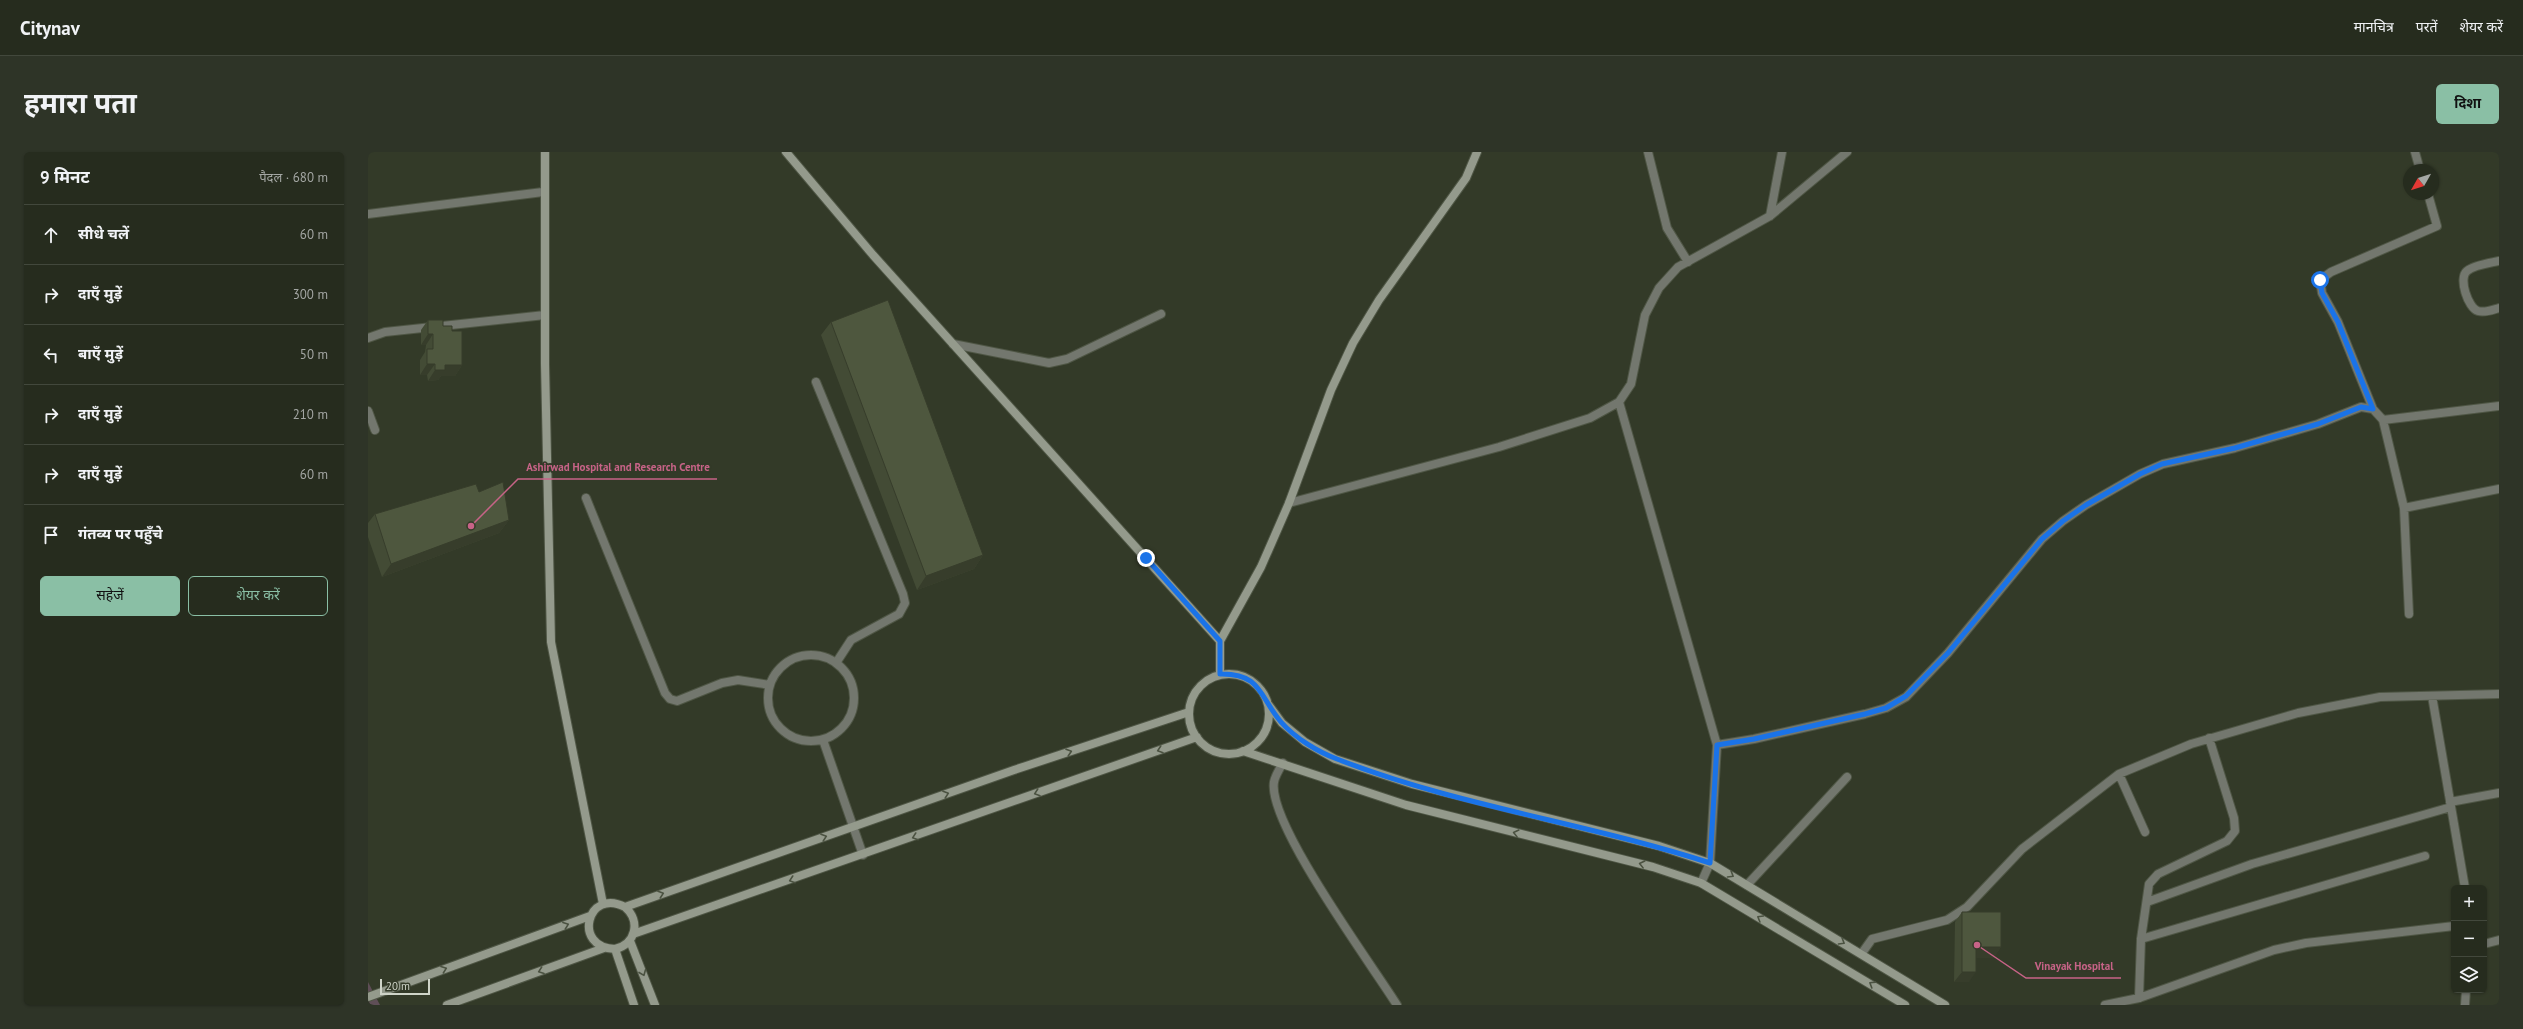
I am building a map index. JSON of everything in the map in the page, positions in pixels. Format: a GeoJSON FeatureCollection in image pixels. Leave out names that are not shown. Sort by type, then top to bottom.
{"type":"FeatureCollection","features":[{"type":"Feature","properties":{"kind":"main road"},"geometry":{"type":"LineString","coordinates":[[545,152],[543,192],[551,642],[603,904]]}},
{"type":"Feature","properties":{"kind":"main road"},"geometry":{"type":"LineString","coordinates":[[786,152],[873,255],[1220,641]]}},
{"type":"Feature","properties":{"kind":"main road"},"geometry":{"type":"LineString","coordinates":[[1220,674],[1220,641],[1261,567],[1289,503],[1331,390],[1353,343],[1379,300],[1466,178],[1477,152]]}},
{"type":"Feature","properties":{"kind":"main road"},"geometry":{"type":"LineString","coordinates":[[1268,704],[1268,720],[1263,735],[1255,745],[1243,751],[1231,754],[1218,752],[1206,746],[1196,737],[1189,712],[1191,700],[1198,688],[1208,679],[1220,674],[1235,674],[1250,679],[1262,690],[1268,704],[1282,723],[1305,742],[1335,758],[1412,784],[1659,846],[1710,863],[1945,1005]]}},
{"type":"Feature","properties":{"kind":"main road"},"geometry":{"type":"LineString","coordinates":[[624,907],[1014,770],[1189,712]]}},
{"type":"Feature","properties":{"kind":"main road"},"geometry":{"type":"LineString","coordinates":[[447,1005],[604,948],[615,949],[632,937],[1196,737]]}},
{"type":"Feature","properties":{"kind":"main road"},"geometry":{"type":"LineString","coordinates":[[1243,751],[1406,805],[1653,867],[1701,883],[1905,1005]]}},
{"type":"Feature","properties":{"kind":"main road"},"geometry":{"type":"LineString","coordinates":[[368,997],[590,916],[603,904],[614,903],[629,911],[634,922],[632,937],[654,1005]]}},
{"type":"Feature","properties":{"kind":"main road"},"geometry":{"type":"LineString","coordinates":[[590,916],[588,928],[590,935],[593,940],[604,948]]}},
{"type":"Feature","properties":{"kind":"main road"},"geometry":{"type":"LineString","coordinates":[[615,949],[634,1005]]}},
{"type":"Feature","properties":{"kind":"street"},"geometry":{"type":"LineString","coordinates":[[1648,152],[1667,228],[1688,262]]}},
{"type":"Feature","properties":{"kind":"street"},"geometry":{"type":"LineString","coordinates":[[1770,216],[1782,152]]}},
{"type":"Feature","properties":{"kind":"street"},"geometry":{"type":"LineString","coordinates":[[1289,503],[1499,447],[1590,418],[1619,402],[1631,384],[1645,315],[1659,288],[1678,268],[1770,216],[1847,152]]}},
{"type":"Feature","properties":{"kind":"street"},"geometry":{"type":"LineString","coordinates":[[2415,152],[2418,164]]}},
{"type":"Feature","properties":{"kind":"street"},"geometry":{"type":"LineString","coordinates":[[368,214],[543,192]]}},
{"type":"Feature","properties":{"kind":"street"},"geometry":{"type":"LineString","coordinates":[[2409,614],[2404,508],[2383,420],[2373,409],[2338,322],[2322,293],[2320,280],[2331,272],[2438,226],[2430,200]]}},
{"type":"Feature","properties":{"kind":"street"},"geometry":{"type":"LineString","coordinates":[[2499,261],[2468,270],[2464,274],[2463,281],[2471,307],[2477,311],[2484,312],[2499,308]]}},
{"type":"Feature","properties":{"kind":"street"},"geometry":{"type":"LineString","coordinates":[[953,344],[1034,362],[1049,363],[1067,359],[1162,314]]}},
{"type":"Feature","properties":{"kind":"street"},"geometry":{"type":"LineString","coordinates":[[368,338],[385,332],[545,315]]}},
{"type":"Feature","properties":{"kind":"street"},"geometry":{"type":"LineString","coordinates":[[816,382],[903,594],[905,603],[899,614],[851,640],[836,663]]}},
{"type":"Feature","properties":{"kind":"street"},"geometry":{"type":"LineString","coordinates":[[1619,402],[1717,745],[1710,863],[1701,883]]}},
{"type":"Feature","properties":{"kind":"street"},"geometry":{"type":"LineString","coordinates":[[2383,420],[2499,406]]}},
{"type":"Feature","properties":{"kind":"street"},"geometry":{"type":"LineString","coordinates":[[1717,745],[1754,739],[1865,714],[1886,708],[1906,696],[1948,653],[2042,539],[2063,521],[2086,505],[2140,474],[2162,464],[2250,443],[2318,424],[2361,407],[2373,409]]}},
{"type":"Feature","properties":{"kind":"street"},"geometry":{"type":"LineString","coordinates":[[368,411],[375,430]]}},
{"type":"Feature","properties":{"kind":"street"},"geometry":{"type":"LineString","coordinates":[[2404,508],[2499,489]]}},
{"type":"Feature","properties":{"kind":"street"},"geometry":{"type":"LineString","coordinates":[[586,498],[665,693],[670,699],[677,700],[722,683],[738,680],[770,685]]}},
{"type":"Feature","properties":{"kind":"street"},"geometry":{"type":"LineString","coordinates":[[816,655],[830,659],[843,668],[851,680],[855,695],[854,710],[842,728],[823,740],[810,742],[797,739],[781,728],[770,711],[768,698],[770,685],[782,667],[801,656],[816,655]]}},
{"type":"Feature","properties":{"kind":"street"},"geometry":{"type":"LineString","coordinates":[[1862,954],[1872,939],[1947,920],[1967,907],[2022,850],[2119,774],[2191,744],[2298,713],[2373,698],[2499,694]]}},
{"type":"Feature","properties":{"kind":"street"},"geometry":{"type":"LineString","coordinates":[[2432,696],[2464,885]]}},
{"type":"Feature","properties":{"kind":"street"},"geometry":{"type":"LineString","coordinates":[[2139,998],[2141,939],[2149,884],[2153,877],[2227,841],[2235,831],[2234,818],[2209,738]]}},
{"type":"Feature","properties":{"kind":"street"},"geometry":{"type":"LineString","coordinates":[[823,740],[863,855]]}},
{"type":"Feature","properties":{"kind":"street"},"geometry":{"type":"LineString","coordinates":[[1283,763],[1274,782],[1276,801],[1287,831],[1309,869],[1398,1005]]}},
{"type":"Feature","properties":{"kind":"street"},"geometry":{"type":"LineString","coordinates":[[2119,774],[2145,832]]}},
{"type":"Feature","properties":{"kind":"street"},"geometry":{"type":"LineString","coordinates":[[1747,885],[1846,777]]}},
{"type":"Feature","properties":{"kind":"street"},"geometry":{"type":"LineString","coordinates":[[2147,902],[2252,864],[2450,804],[2499,793]]}},
{"type":"Feature","properties":{"kind":"street"},"geometry":{"type":"LineString","coordinates":[[2141,939],[2425,856]]}},
{"type":"Feature","properties":{"kind":"street"},"geometry":{"type":"LineString","coordinates":[[2105,1005],[2139,998],[2274,950],[2306,943],[2451,926]]}},
{"type":"Feature","properties":{"kind":"street"},"geometry":{"type":"LineString","coordinates":[[2487,943],[2499,940]]}},
{"type":"Feature","properties":{"kind":"street"},"geometry":{"type":"LineString","coordinates":[[2465,1005],[2466,993]]}},
{"type":"Feature","properties":{"kind":"shaded area"},"geometry":{"type":"Polygon","coordinates":[[[368,982],[380,1005],[368,1005],[368,982]]]}},
{"type":"Feature","properties":{"kind":"building"},"geometry":{"type":"Polygon","coordinates":[[[888,300],[983,555],[926,576],[831,322],[888,300]]]}},
{"type":"Feature","properties":{"kind":"building"},"geometry":{"type":"Polygon","coordinates":[[[428,320],[443,320],[443,326],[452,326],[452,331],[462,331],[462,365],[445,365],[445,370],[435,370],[435,364],[427,364],[427,349],[433,349],[433,334],[428,334],[428,320]]]}},
{"type":"Feature","properties":{"kind":"building"},"geometry":{"type":"Polygon","coordinates":[[[503,482],[509,520],[391,564],[375,514],[476,484],[479,492],[503,482]]]}},
{"type":"Feature","properties":{"kind":"building"},"geometry":{"type":"Polygon","coordinates":[[[1962,912],[2001,912],[2001,947],[1976,947],[1976,972],[1962,972],[1962,912]]]}},
{"type":"Feature","properties":{"kind":"place","name":"Ashirwad Hospital and Research Centre"},"geometry":{"type":"Point","coordinates":[471,526]}},
{"type":"Feature","properties":{"kind":"place","name":"Vinayak Hospital"},"geometry":{"type":"Point","coordinates":[1977,945]}},
{"type":"Feature","properties":{"kind":"route"},"geometry":{"type":"LineString","coordinates":[[1146,558],[1220,641],[1220,674],[1235,674],[1250,679],[1262,690],[1268,704],[1282,723],[1305,742],[1335,758],[1412,784],[1659,846],[1710,863],[1717,745],[1754,739],[1865,714],[1886,708],[1906,696],[1948,653],[2042,539],[2063,521],[2086,505],[2140,474],[2162,464],[2187,457],[2235,448],[2318,424],[2361,407],[2373,409],[2338,322],[2322,293],[2320,280]]}}]}
